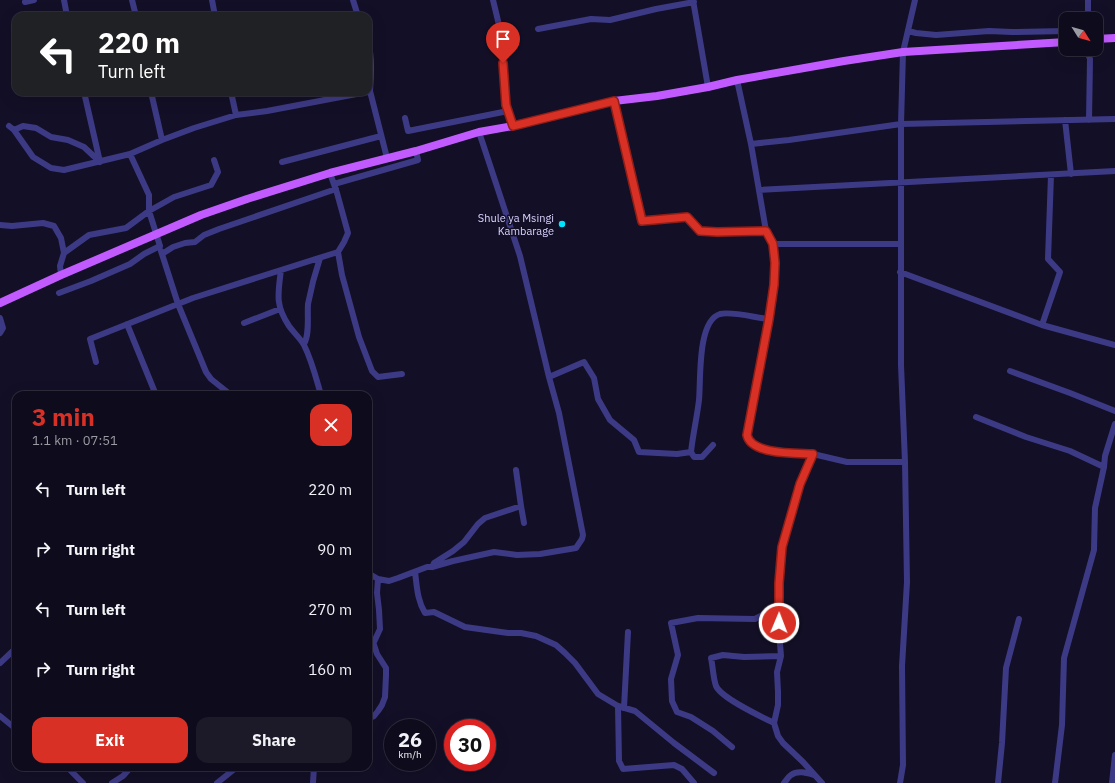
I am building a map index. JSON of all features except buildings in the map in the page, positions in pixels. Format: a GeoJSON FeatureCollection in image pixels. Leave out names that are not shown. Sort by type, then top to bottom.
{"type":"FeatureCollection","features":[{"type":"Feature","properties":{"kind":"main road"},"geometry":{"type":"LineString","coordinates":[[1103,39],[1115,38]]}},
{"type":"Feature","properties":{"kind":"main road"},"geometry":{"type":"LineString","coordinates":[[0,303],[157,234],[247,199],[330,173],[416,151],[479,132],[513,126],[614,101],[657,96],[708,87],[737,80],[844,60],[903,52],[1059,42]]}},
{"type":"Feature","properties":{"kind":"street"},"geometry":{"type":"LineString","coordinates":[[25,2],[34,0]]}},
{"type":"Feature","properties":{"kind":"street"},"geometry":{"type":"LineString","coordinates":[[64,0],[66,12]]}},
{"type":"Feature","properties":{"kind":"street"},"geometry":{"type":"LineString","coordinates":[[132,0],[135,12]]}},
{"type":"Feature","properties":{"kind":"street"},"geometry":{"type":"LineString","coordinates":[[212,0],[214,12]]}},
{"type":"Feature","properties":{"kind":"street"},"geometry":{"type":"LineString","coordinates":[[353,0],[357,12]]}},
{"type":"Feature","properties":{"kind":"street"},"geometry":{"type":"LineString","coordinates":[[493,0],[499,25],[506,105],[513,126]]}},
{"type":"Feature","properties":{"kind":"street"},"geometry":{"type":"LineString","coordinates":[[900,783],[903,764],[902,666],[907,582],[905,462],[901,365],[901,124],[903,52],[915,0]]}},
{"type":"Feature","properties":{"kind":"street"},"geometry":{"type":"LineString","coordinates":[[1088,0],[1088,12]]}},
{"type":"Feature","properties":{"kind":"street"},"geometry":{"type":"LineString","coordinates":[[538,29],[591,19],[610,20],[693,1],[708,87]]}},
{"type":"Feature","properties":{"kind":"street"},"geometry":{"type":"LineString","coordinates":[[908,31],[936,35],[989,31],[1059,31]]}},
{"type":"Feature","properties":{"kind":"street"},"geometry":{"type":"LineString","coordinates":[[1089,56],[1090,120]]}},
{"type":"Feature","properties":{"kind":"street"},"geometry":{"type":"LineString","coordinates":[[737,80],[751,144],[766,231],[773,244],[775,263],[774,285],[769,319],[747,435],[748,439],[752,443],[769,451],[813,454],[847,462],[905,462]]}},
{"type":"Feature","properties":{"kind":"street"},"geometry":{"type":"LineString","coordinates":[[85,96],[100,162]]}},
{"type":"Feature","properties":{"kind":"street"},"geometry":{"type":"LineString","coordinates":[[152,96],[162,140]]}},
{"type":"Feature","properties":{"kind":"street"},"geometry":{"type":"LineString","coordinates":[[232,96],[236,114]]}},
{"type":"Feature","properties":{"kind":"street"},"geometry":{"type":"LineString","coordinates":[[100,162],[84,147],[68,140],[51,137],[36,128],[23,126],[12,128],[33,157],[51,168],[64,170],[100,162],[130,154],[162,140],[236,114],[267,111],[347,96]]}},
{"type":"Feature","properties":{"kind":"street"},"geometry":{"type":"LineString","coordinates":[[369,96],[387,158]]}},
{"type":"Feature","properties":{"kind":"street"},"geometry":{"type":"LineString","coordinates":[[614,101],[642,221],[687,217],[700,231],[766,231]]}},
{"type":"Feature","properties":{"kind":"street"},"geometry":{"type":"LineString","coordinates":[[405,118],[408,131],[508,111]]}},
{"type":"Feature","properties":{"kind":"street"},"geometry":{"type":"LineString","coordinates":[[751,144],[901,124],[1115,119]]}},
{"type":"Feature","properties":{"kind":"street"},"geometry":{"type":"LineString","coordinates":[[1065,120],[1071,174]]}},
{"type":"Feature","properties":{"kind":"street"},"geometry":{"type":"LineString","coordinates":[[372,575],[378,579],[388,581],[427,568],[494,552],[516,555],[563,551],[576,548],[583,535],[559,413],[520,256],[479,132]]}},
{"type":"Feature","properties":{"kind":"street"},"geometry":{"type":"LineString","coordinates":[[282,162],[381,136]]}},
{"type":"Feature","properties":{"kind":"street"},"geometry":{"type":"LineString","coordinates":[[162,254],[173,247],[184,243],[195,242],[204,235],[219,229],[335,187],[418,160],[416,151]]}},
{"type":"Feature","properties":{"kind":"street"},"geometry":{"type":"LineString","coordinates":[[130,154],[149,195],[149,211],[178,304],[206,372],[226,391]]}},
{"type":"Feature","properties":{"kind":"street"},"geometry":{"type":"LineString","coordinates":[[64,253],[89,235],[126,228],[149,211],[174,197],[211,185],[218,172],[214,160]]}},
{"type":"Feature","properties":{"kind":"street"},"geometry":{"type":"LineString","coordinates":[[759,190],[1115,171]]}},
{"type":"Feature","properties":{"kind":"street"},"geometry":{"type":"LineString","coordinates":[[330,173],[348,233],[338,252],[342,276],[359,337],[372,371],[378,377],[402,374]]}},
{"type":"Feature","properties":{"kind":"street"},"geometry":{"type":"LineString","coordinates":[[1042,325],[1060,272],[1048,259],[1051,175]]}},
{"type":"Feature","properties":{"kind":"street"},"geometry":{"type":"LineString","coordinates":[[0,225],[12,226],[43,223],[54,226],[61,238],[64,253],[60,266],[61,275]]}},
{"type":"Feature","properties":{"kind":"street"},"geometry":{"type":"LineString","coordinates":[[773,244],[901,244]]}},
{"type":"Feature","properties":{"kind":"street"},"geometry":{"type":"LineString","coordinates":[[59,293],[130,264],[144,254],[160,246]]}},
{"type":"Feature","properties":{"kind":"street"},"geometry":{"type":"LineString","coordinates":[[96,362],[90,339],[193,298],[338,252]]}},
{"type":"Feature","properties":{"kind":"street"},"geometry":{"type":"LineString","coordinates":[[304,344],[306,341],[308,305],[312,283],[320,258]]}},
{"type":"Feature","properties":{"kind":"street"},"geometry":{"type":"LineString","coordinates":[[281,270],[278,296],[280,309],[289,326],[304,344],[313,366],[320,391]]}},
{"type":"Feature","properties":{"kind":"street"},"geometry":{"type":"LineString","coordinates":[[900,272],[1042,325],[1115,345]]}},
{"type":"Feature","properties":{"kind":"street"},"geometry":{"type":"LineString","coordinates":[[244,323],[280,309]]}},
{"type":"Feature","properties":{"kind":"street"},"geometry":{"type":"LineString","coordinates":[[713,445],[702,457],[694,457],[690,452],[699,399],[701,356],[708,326],[716,316],[721,314],[769,319]]}},
{"type":"Feature","properties":{"kind":"street"},"geometry":{"type":"LineString","coordinates":[[0,318],[3,328],[0,333]]}},
{"type":"Feature","properties":{"kind":"street"},"geometry":{"type":"LineString","coordinates":[[127,324],[154,391]]}},
{"type":"Feature","properties":{"kind":"street"},"geometry":{"type":"LineString","coordinates":[[549,377],[584,362],[594,378],[598,400],[610,420],[634,440],[639,452],[677,454],[690,452]]}},
{"type":"Feature","properties":{"kind":"street"},"geometry":{"type":"LineString","coordinates":[[1010,371],[1115,411]]}},
{"type":"Feature","properties":{"kind":"street"},"geometry":{"type":"LineString","coordinates":[[976,417],[1070,451],[1104,467]]}},
{"type":"Feature","properties":{"kind":"street"},"geometry":{"type":"LineString","coordinates":[[1055,783],[1062,726],[1064,658],[1094,550],[1095,508],[1105,456],[1115,424]]}},
{"type":"Feature","properties":{"kind":"street"},"geometry":{"type":"LineString","coordinates":[[813,454],[800,484],[782,547],[779,583],[779,632],[781,656],[777,672],[778,705],[774,723],[782,743],[803,762],[822,783]]}},
{"type":"Feature","properties":{"kind":"street"},"geometry":{"type":"LineString","coordinates":[[516,470],[524,523]]}},
{"type":"Feature","properties":{"kind":"street"},"geometry":{"type":"LineString","coordinates":[[432,567],[434,563],[464,542],[485,518],[521,506]]}},
{"type":"Feature","properties":{"kind":"street"},"geometry":{"type":"LineString","coordinates":[[415,572],[417,594],[420,606],[425,613],[434,612],[465,627],[508,633],[521,632],[536,636],[556,645],[575,664],[598,694],[618,706],[635,711],[714,773]]}},
{"type":"Feature","properties":{"kind":"street"},"geometry":{"type":"LineString","coordinates":[[372,717],[382,705],[385,698],[386,675],[386,668],[377,654],[373,644],[380,629],[377,593],[378,579]]}},
{"type":"Feature","properties":{"kind":"street"},"geometry":{"type":"LineString","coordinates":[[732,747],[714,731],[690,717],[677,712],[672,701],[671,680],[678,655],[671,623],[698,618],[755,619],[766,612],[779,614]]}},
{"type":"Feature","properties":{"kind":"street"},"geometry":{"type":"LineString","coordinates":[[998,783],[1002,743],[1006,668],[1019,619]]}},
{"type":"Feature","properties":{"kind":"street"},"geometry":{"type":"LineString","coordinates":[[624,708],[628,632]]}},
{"type":"Feature","properties":{"kind":"street"},"geometry":{"type":"LineString","coordinates":[[0,663],[12,652]]}},
{"type":"Feature","properties":{"kind":"street"},"geometry":{"type":"LineString","coordinates":[[774,723],[728,697],[716,687],[711,658],[723,655],[744,657],[781,656]]}},
{"type":"Feature","properties":{"kind":"street"},"geometry":{"type":"LineString","coordinates":[[618,706],[618,761],[623,769],[674,764],[682,769],[694,783]]}},
{"type":"Feature","properties":{"kind":"street"},"geometry":{"type":"LineString","coordinates":[[0,716],[12,726]]}},
{"type":"Feature","properties":{"kind":"street"},"geometry":{"type":"LineString","coordinates":[[1112,783],[1115,755]]}},
{"type":"Feature","properties":{"kind":"street"},"geometry":{"type":"LineString","coordinates":[[71,771],[83,783]]}},
{"type":"Feature","properties":{"kind":"street"},"geometry":{"type":"LineString","coordinates":[[112,783],[123,776],[127,771]]}},
{"type":"Feature","properties":{"kind":"street"},"geometry":{"type":"LineString","coordinates":[[217,783],[232,771]]}},
{"type":"Feature","properties":{"kind":"street"},"geometry":{"type":"LineString","coordinates":[[313,783],[314,771]]}},
{"type":"Feature","properties":{"kind":"street"},"geometry":{"type":"LineString","coordinates":[[784,783],[791,775],[799,772],[814,775]]}},
{"type":"Feature","properties":{"kind":"place","name":"Shule ya Msingi Kambarage"},"geometry":{"type":"Point","coordinates":[562,224]}},
{"type":"Feature","properties":{"kind":"route"},"geometry":{"type":"LineString","coordinates":[[503,63],[506,105],[513,126],[614,101],[642,221],[687,217],[700,231],[766,231],[773,244],[775,263],[774,285],[747,435],[748,439],[752,443],[769,451],[813,454],[800,484],[782,547],[779,583],[779,623]]}}]}
